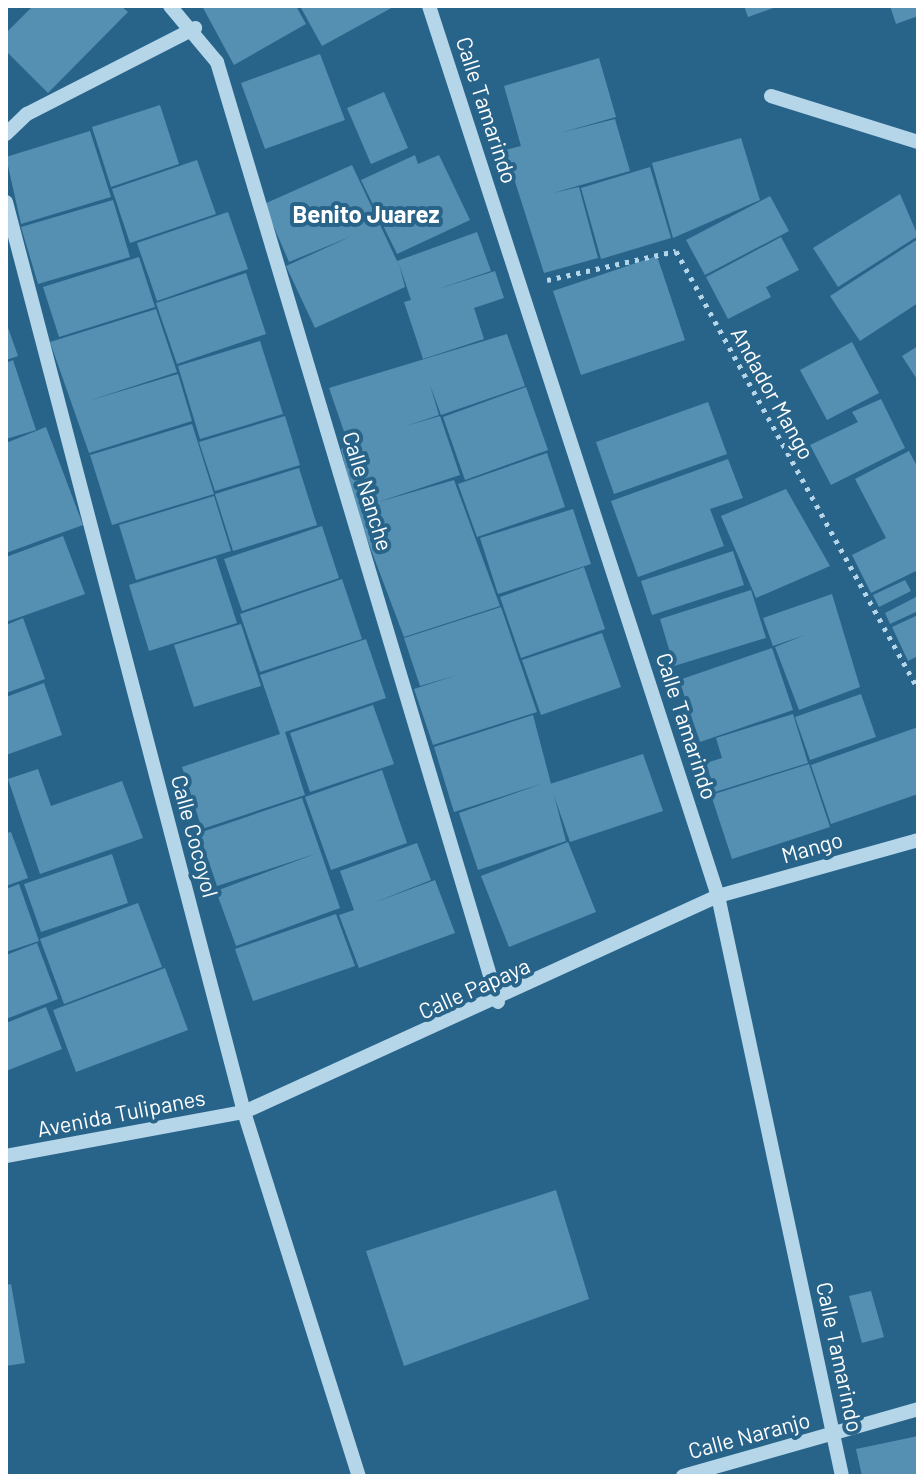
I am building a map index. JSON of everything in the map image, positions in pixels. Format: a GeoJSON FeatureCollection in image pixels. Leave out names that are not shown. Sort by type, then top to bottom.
{"type":"FeatureCollection","features":[{"type":"Feature","properties":{"kind":"street","name":"Calle Nanche"},"geometry":{"type":"LineString","coordinates":[[170,6],[195,28],[217,62],[498,1002]]}},
{"type":"Feature","properties":{"kind":"street","name":"Calle Tamarindo"},"geometry":{"type":"LineString","coordinates":[[429,6],[718,896],[842,1476]]}},
{"type":"Feature","properties":{"kind":"street"},"geometry":{"type":"LineString","coordinates":[[6,134],[27,114],[195,28]]}},
{"type":"Feature","properties":{"kind":"street"},"geometry":{"type":"LineString","coordinates":[[771,96],[918,142]]}},
{"type":"Feature","properties":{"kind":"street","name":"Calle Cocoyol"},"geometry":{"type":"LineString","coordinates":[[6,202],[244,1112],[359,1476]]}},
{"type":"Feature","properties":{"kind":"street","name":"Mango"},"geometry":{"type":"LineString","coordinates":[[718,896],[918,840]]}},
{"type":"Feature","properties":{"kind":"street","name":"Calle Papaya"},"geometry":{"type":"LineString","coordinates":[[244,1112],[498,1002],[718,896]]}},
{"type":"Feature","properties":{"kind":"street","name":"Avenida Tulipanes"},"geometry":{"type":"LineString","coordinates":[[6,1156],[244,1112]]}},
{"type":"Feature","properties":{"kind":"street","name":"Calle Naranjo"},"geometry":{"type":"LineString","coordinates":[[683,1476],[918,1409]]}},
{"type":"Feature","properties":{"kind":"path","name":"Andador Mango"},"geometry":{"type":"LineString","coordinates":[[522,286],[676,251],[918,689]]}},
{"type":"Feature","properties":{"kind":"building"},"geometry":{"type":"Polygon","coordinates":[[[33,6],[121,6],[128,12],[48,93],[6,51],[6,33],[33,6]]]}},
{"type":"Feature","properties":{"kind":"building"},"geometry":{"type":"Polygon","coordinates":[[[202,6],[296,6],[306,24],[234,65],[202,6]]]}},
{"type":"Feature","properties":{"kind":"building"},"geometry":{"type":"Polygon","coordinates":[[[300,6],[395,6],[322,46],[300,6]]]}},
{"type":"Feature","properties":{"kind":"building"},"geometry":{"type":"Polygon","coordinates":[[[744,6],[779,6],[748,17],[744,6]]]}},
{"type":"Feature","properties":{"kind":"building"},"geometry":{"type":"Polygon","coordinates":[[[890,6],[918,6],[918,16],[896,24],[890,6]]]}},
{"type":"Feature","properties":{"kind":"building"},"geometry":{"type":"Polygon","coordinates":[[[320,54],[345,120],[265,149],[241,83],[320,54]]]}},
{"type":"Feature","properties":{"kind":"building"},"geometry":{"type":"Polygon","coordinates":[[[599,58],[616,117],[560,133],[615,119],[630,171],[553,193],[579,187],[598,258],[544,273],[505,150],[521,146],[504,86],[599,58]]]}},
{"type":"Feature","properties":{"kind":"building"},"geometry":{"type":"Polygon","coordinates":[[[384,92],[408,148],[371,164],[347,108],[384,92]]]}},
{"type":"Feature","properties":{"kind":"building"},"geometry":{"type":"Polygon","coordinates":[[[160,105],[179,164],[111,187],[92,127],[160,105]]]}},
{"type":"Feature","properties":{"kind":"building"},"geometry":{"type":"Polygon","coordinates":[[[90,131],[111,197],[21,224],[6,157],[90,131]]]}},
{"type":"Feature","properties":{"kind":"building"},"geometry":{"type":"Polygon","coordinates":[[[741,138],[760,200],[673,238],[652,163],[741,138]]]}},
{"type":"Feature","properties":{"kind":"building"},"geometry":{"type":"Polygon","coordinates":[[[415,155],[418,164],[439,155],[470,220],[397,254],[361,180],[415,155]]]}},
{"type":"Feature","properties":{"kind":"building"},"geometry":{"type":"Polygon","coordinates":[[[197,160],[216,214],[130,243],[112,189],[197,160]]]}},
{"type":"Feature","properties":{"kind":"building"},"geometry":{"type":"Polygon","coordinates":[[[352,165],[397,261],[477,232],[491,271],[435,290],[495,271],[504,298],[474,308],[484,339],[423,359],[404,302],[411,300],[399,264],[405,287],[315,328],[286,266],[352,236],[289,262],[264,204],[352,165]]]}},
{"type":"Feature","properties":{"kind":"building"},"geometry":{"type":"Polygon","coordinates":[[[650,167],[671,238],[601,259],[581,188],[650,167]]]}},
{"type":"Feature","properties":{"kind":"building"},"geometry":{"type":"Polygon","coordinates":[[[900,194],[918,236],[838,287],[813,248],[900,194]]]}},
{"type":"Feature","properties":{"kind":"building"},"geometry":{"type":"Polygon","coordinates":[[[770,196],[789,231],[705,275],[686,240],[770,196]]]}},
{"type":"Feature","properties":{"kind":"building"},"geometry":{"type":"Polygon","coordinates":[[[113,200],[130,257],[38,284],[21,227],[113,200]]]}},
{"type":"Feature","properties":{"kind":"building"},"geometry":{"type":"Polygon","coordinates":[[[228,212],[248,269],[157,301],[137,243],[228,212]]]}},
{"type":"Feature","properties":{"kind":"building"},"geometry":{"type":"Polygon","coordinates":[[[781,237],[799,270],[766,287],[771,297],[728,319],[706,277],[781,237]]]}},
{"type":"Feature","properties":{"kind":"building"},"geometry":{"type":"Polygon","coordinates":[[[918,239],[918,303],[860,341],[830,296],[918,239]]]}},
{"type":"Feature","properties":{"kind":"building"},"geometry":{"type":"Polygon","coordinates":[[[657,256],[685,340],[581,375],[553,291],[657,256]]]}},
{"type":"Feature","properties":{"kind":"building"},"geometry":{"type":"Polygon","coordinates":[[[139,257],[155,307],[59,337],[43,287],[139,257]]]}},
{"type":"Feature","properties":{"kind":"building"},"geometry":{"type":"Polygon","coordinates":[[[246,273],[266,334],[177,364],[156,303],[246,273]]]}},
{"type":"Feature","properties":{"kind":"building"},"geometry":{"type":"Polygon","coordinates":[[[156,309],[177,372],[88,401],[178,374],[192,421],[89,453],[50,342],[156,309]]]}},
{"type":"Feature","properties":{"kind":"building"},"geometry":{"type":"Polygon","coordinates":[[[6,322],[18,356],[6,360],[6,322]]]}},
{"type":"Feature","properties":{"kind":"building"},"geometry":{"type":"Polygon","coordinates":[[[507,334],[525,386],[441,415],[430,385],[439,415],[406,426],[440,416],[460,475],[375,503],[454,480],[500,606],[404,637],[356,510],[341,449],[349,446],[329,388],[507,334]]]}},
{"type":"Feature","properties":{"kind":"building"},"geometry":{"type":"Polygon","coordinates":[[[260,341],[283,414],[200,439],[178,366],[260,341]]]}},
{"type":"Feature","properties":{"kind":"building"},"geometry":{"type":"Polygon","coordinates":[[[852,342],[879,393],[827,420],[800,370],[852,342]]]}},
{"type":"Feature","properties":{"kind":"building"},"geometry":{"type":"Polygon","coordinates":[[[918,346],[918,381],[902,356],[918,346]]]}},
{"type":"Feature","properties":{"kind":"building"},"geometry":{"type":"Polygon","coordinates":[[[13,360],[36,430],[6,439],[6,363],[13,360]]]}},
{"type":"Feature","properties":{"kind":"building"},"geometry":{"type":"Polygon","coordinates":[[[526,387],[548,450],[465,480],[443,417],[526,387]]]}},
{"type":"Feature","properties":{"kind":"building"},"geometry":{"type":"Polygon","coordinates":[[[881,399],[905,448],[831,485],[810,445],[858,422],[852,412],[881,399]]]}},
{"type":"Feature","properties":{"kind":"building"},"geometry":{"type":"Polygon","coordinates":[[[708,402],[727,454],[614,494],[596,442],[708,402]]]}},
{"type":"Feature","properties":{"kind":"building"},"geometry":{"type":"Polygon","coordinates":[[[285,416],[300,465],[215,491],[199,442],[285,416]]]}},
{"type":"Feature","properties":{"kind":"building"},"geometry":{"type":"Polygon","coordinates":[[[192,424],[214,494],[112,525],[90,455],[192,424]]]}},
{"type":"Feature","properties":{"kind":"building"},"geometry":{"type":"Polygon","coordinates":[[[46,427],[83,525],[6,553],[6,443],[46,427]]]}},
{"type":"Feature","properties":{"kind":"building"},"geometry":{"type":"Polygon","coordinates":[[[909,451],[918,468],[918,570],[871,593],[852,555],[886,538],[855,479],[909,451]]]}},
{"type":"Feature","properties":{"kind":"building"},"geometry":{"type":"Polygon","coordinates":[[[547,453],[565,507],[477,537],[458,484],[547,453]]]}},
{"type":"Feature","properties":{"kind":"building"},"geometry":{"type":"Polygon","coordinates":[[[728,459],[743,498],[710,509],[724,546],[638,577],[611,501],[728,459]]]}},
{"type":"Feature","properties":{"kind":"building"},"geometry":{"type":"Polygon","coordinates":[[[299,468],[317,525],[233,551],[215,494],[299,468]]]}},
{"type":"Feature","properties":{"kind":"building"},"geometry":{"type":"Polygon","coordinates":[[[786,489],[830,566],[756,598],[721,516],[786,489]]]}},
{"type":"Feature","properties":{"kind":"building"},"geometry":{"type":"Polygon","coordinates":[[[214,496],[231,551],[136,580],[119,525],[214,496]]]}},
{"type":"Feature","properties":{"kind":"building"},"geometry":{"type":"Polygon","coordinates":[[[573,509],[591,564],[498,594],[480,538],[573,509]]]}},
{"type":"Feature","properties":{"kind":"building"},"geometry":{"type":"Polygon","coordinates":[[[322,526],[339,578],[242,611],[224,559],[322,526]]]}},
{"type":"Feature","properties":{"kind":"building"},"geometry":{"type":"Polygon","coordinates":[[[63,536],[85,594],[6,622],[6,557],[63,536]]]}},
{"type":"Feature","properties":{"kind":"building"},"geometry":{"type":"Polygon","coordinates":[[[733,551],[744,585],[652,615],[641,581],[733,551]]]}},
{"type":"Feature","properties":{"kind":"building"},"geometry":{"type":"Polygon","coordinates":[[[216,558],[237,623],[149,651],[129,585],[216,558]]]}},
{"type":"Feature","properties":{"kind":"building"},"geometry":{"type":"Polygon","coordinates":[[[584,567],[605,629],[521,658],[500,597],[584,567]]]}},
{"type":"Feature","properties":{"kind":"building"},"geometry":{"type":"Polygon","coordinates":[[[342,579],[362,639],[260,672],[240,614],[342,579]]]}},
{"type":"Feature","properties":{"kind":"building"},"geometry":{"type":"Polygon","coordinates":[[[905,580],[911,591],[879,607],[873,595],[905,580]]]}},
{"type":"Feature","properties":{"kind":"building"},"geometry":{"type":"Polygon","coordinates":[[[751,590],[766,638],[674,666],[660,619],[751,590]]]}},
{"type":"Feature","properties":{"kind":"building"},"geometry":{"type":"Polygon","coordinates":[[[832,594],[860,687],[799,710],[775,647],[805,635],[773,646],[763,618],[832,594]]]}},
{"type":"Feature","properties":{"kind":"building"},"geometry":{"type":"Polygon","coordinates":[[[916,597],[918,611],[890,624],[885,613],[916,597]]]}},
{"type":"Feature","properties":{"kind":"building"},"geometry":{"type":"Polygon","coordinates":[[[501,607],[537,712],[433,745],[414,689],[457,675],[420,686],[404,638],[501,607]]]}},
{"type":"Feature","properties":{"kind":"building"},"geometry":{"type":"Polygon","coordinates":[[[918,615],[918,656],[908,661],[892,627],[918,615]]]}},
{"type":"Feature","properties":{"kind":"building"},"geometry":{"type":"Polygon","coordinates":[[[23,618],[45,679],[6,693],[6,625],[23,618]]]}},
{"type":"Feature","properties":{"kind":"building"},"geometry":{"type":"Polygon","coordinates":[[[241,624],[261,686],[194,707],[174,645],[241,624]]]}},
{"type":"Feature","properties":{"kind":"building"},"geometry":{"type":"Polygon","coordinates":[[[602,633],[621,687],[541,715],[522,660],[602,633]]]}},
{"type":"Feature","properties":{"kind":"building"},"geometry":{"type":"Polygon","coordinates":[[[366,639],[386,698],[285,732],[305,795],[202,829],[182,767],[280,734],[260,675],[366,639]]]}},
{"type":"Feature","properties":{"kind":"building"},"geometry":{"type":"Polygon","coordinates":[[[772,648],[793,710],[700,742],[679,680],[772,648]]]}},
{"type":"Feature","properties":{"kind":"building"},"geometry":{"type":"Polygon","coordinates":[[[44,683],[62,735],[6,755],[6,697],[44,683]]]}},
{"type":"Feature","properties":{"kind":"building"},"geometry":{"type":"Polygon","coordinates":[[[861,694],[876,737],[810,760],[795,717],[861,694]]]}},
{"type":"Feature","properties":{"kind":"building"},"geometry":{"type":"Polygon","coordinates":[[[373,705],[394,764],[310,792],[290,733],[373,705]]]}},
{"type":"Feature","properties":{"kind":"building"},"geometry":{"type":"Polygon","coordinates":[[[793,714],[808,763],[715,792],[706,763],[722,758],[716,738],[793,714]]]}},
{"type":"Feature","properties":{"kind":"building"},"geometry":{"type":"Polygon","coordinates":[[[533,715],[566,841],[478,870],[459,813],[544,783],[454,812],[434,747],[533,715]]]}},
{"type":"Feature","properties":{"kind":"building"},"geometry":{"type":"Polygon","coordinates":[[[918,727],[918,794],[831,824],[811,765],[918,727]]]}},
{"type":"Feature","properties":{"kind":"building"},"geometry":{"type":"Polygon","coordinates":[[[643,754],[663,811],[570,842],[550,784],[643,754]]]}},
{"type":"Feature","properties":{"kind":"building"},"geometry":{"type":"Polygon","coordinates":[[[809,764],[830,827],[732,859],[711,795],[809,764]]]}},
{"type":"Feature","properties":{"kind":"building"},"geometry":{"type":"Polygon","coordinates":[[[38,769],[51,806],[122,781],[143,838],[40,874],[8,779],[38,769]]]}},
{"type":"Feature","properties":{"kind":"building"},"geometry":{"type":"Polygon","coordinates":[[[382,770],[407,843],[331,870],[305,797],[382,770]]]}},
{"type":"Feature","properties":{"kind":"building"},"geometry":{"type":"Polygon","coordinates":[[[302,798],[340,908],[236,946],[216,891],[315,854],[217,886],[199,833],[302,798]]]}},
{"type":"Feature","properties":{"kind":"building"},"geometry":{"type":"Polygon","coordinates":[[[11,832],[28,878],[6,886],[6,833],[11,832]]]}},
{"type":"Feature","properties":{"kind":"building"},"geometry":{"type":"Polygon","coordinates":[[[568,842],[596,912],[509,947],[481,876],[568,842]]]}},
{"type":"Feature","properties":{"kind":"building"},"geometry":{"type":"Polygon","coordinates":[[[417,843],[431,880],[373,903],[435,880],[455,933],[359,968],[339,915],[354,910],[340,871],[417,843]]]}},
{"type":"Feature","properties":{"kind":"building"},"geometry":{"type":"Polygon","coordinates":[[[112,854],[128,903],[41,932],[24,884],[112,854]]]}},
{"type":"Feature","properties":{"kind":"building"},"geometry":{"type":"Polygon","coordinates":[[[19,884],[39,941],[6,952],[6,889],[19,884]]]}},
{"type":"Feature","properties":{"kind":"building"},"geometry":{"type":"Polygon","coordinates":[[[138,903],[162,967],[64,1004],[40,939],[138,903]]]}},
{"type":"Feature","properties":{"kind":"building"},"geometry":{"type":"Polygon","coordinates":[[[336,914],[355,966],[253,1001],[235,949],[336,914]]]}},
{"type":"Feature","properties":{"kind":"building"},"geometry":{"type":"Polygon","coordinates":[[[37,943],[58,999],[6,1019],[6,955],[37,943]]]}},
{"type":"Feature","properties":{"kind":"building"},"geometry":{"type":"Polygon","coordinates":[[[165,968],[188,1030],[76,1072],[53,1010],[165,968]]]}},
{"type":"Feature","properties":{"kind":"building"},"geometry":{"type":"Polygon","coordinates":[[[46,1007],[62,1049],[6,1071],[6,1023],[46,1007]]]}},
{"type":"Feature","properties":{"kind":"building"},"geometry":{"type":"Polygon","coordinates":[[[556,1190],[589,1299],[404,1366],[366,1251],[556,1190]]]}},
{"type":"Feature","properties":{"kind":"building"},"geometry":{"type":"Polygon","coordinates":[[[11,1284],[25,1363],[6,1366],[6,1285],[11,1284]]]}},
{"type":"Feature","properties":{"kind":"building"},"geometry":{"type":"Polygon","coordinates":[[[871,1291],[884,1337],[862,1343],[849,1296],[871,1291]]]}},
{"type":"Feature","properties":{"kind":"building"},"geometry":{"type":"Polygon","coordinates":[[[918,1436],[918,1476],[862,1476],[856,1449],[918,1436]]]}},
{"type":"Feature","properties":{"kind":"district","name":"Benito Juarez"},"geometry":{"type":"Point","coordinates":[366,214]}}]}
